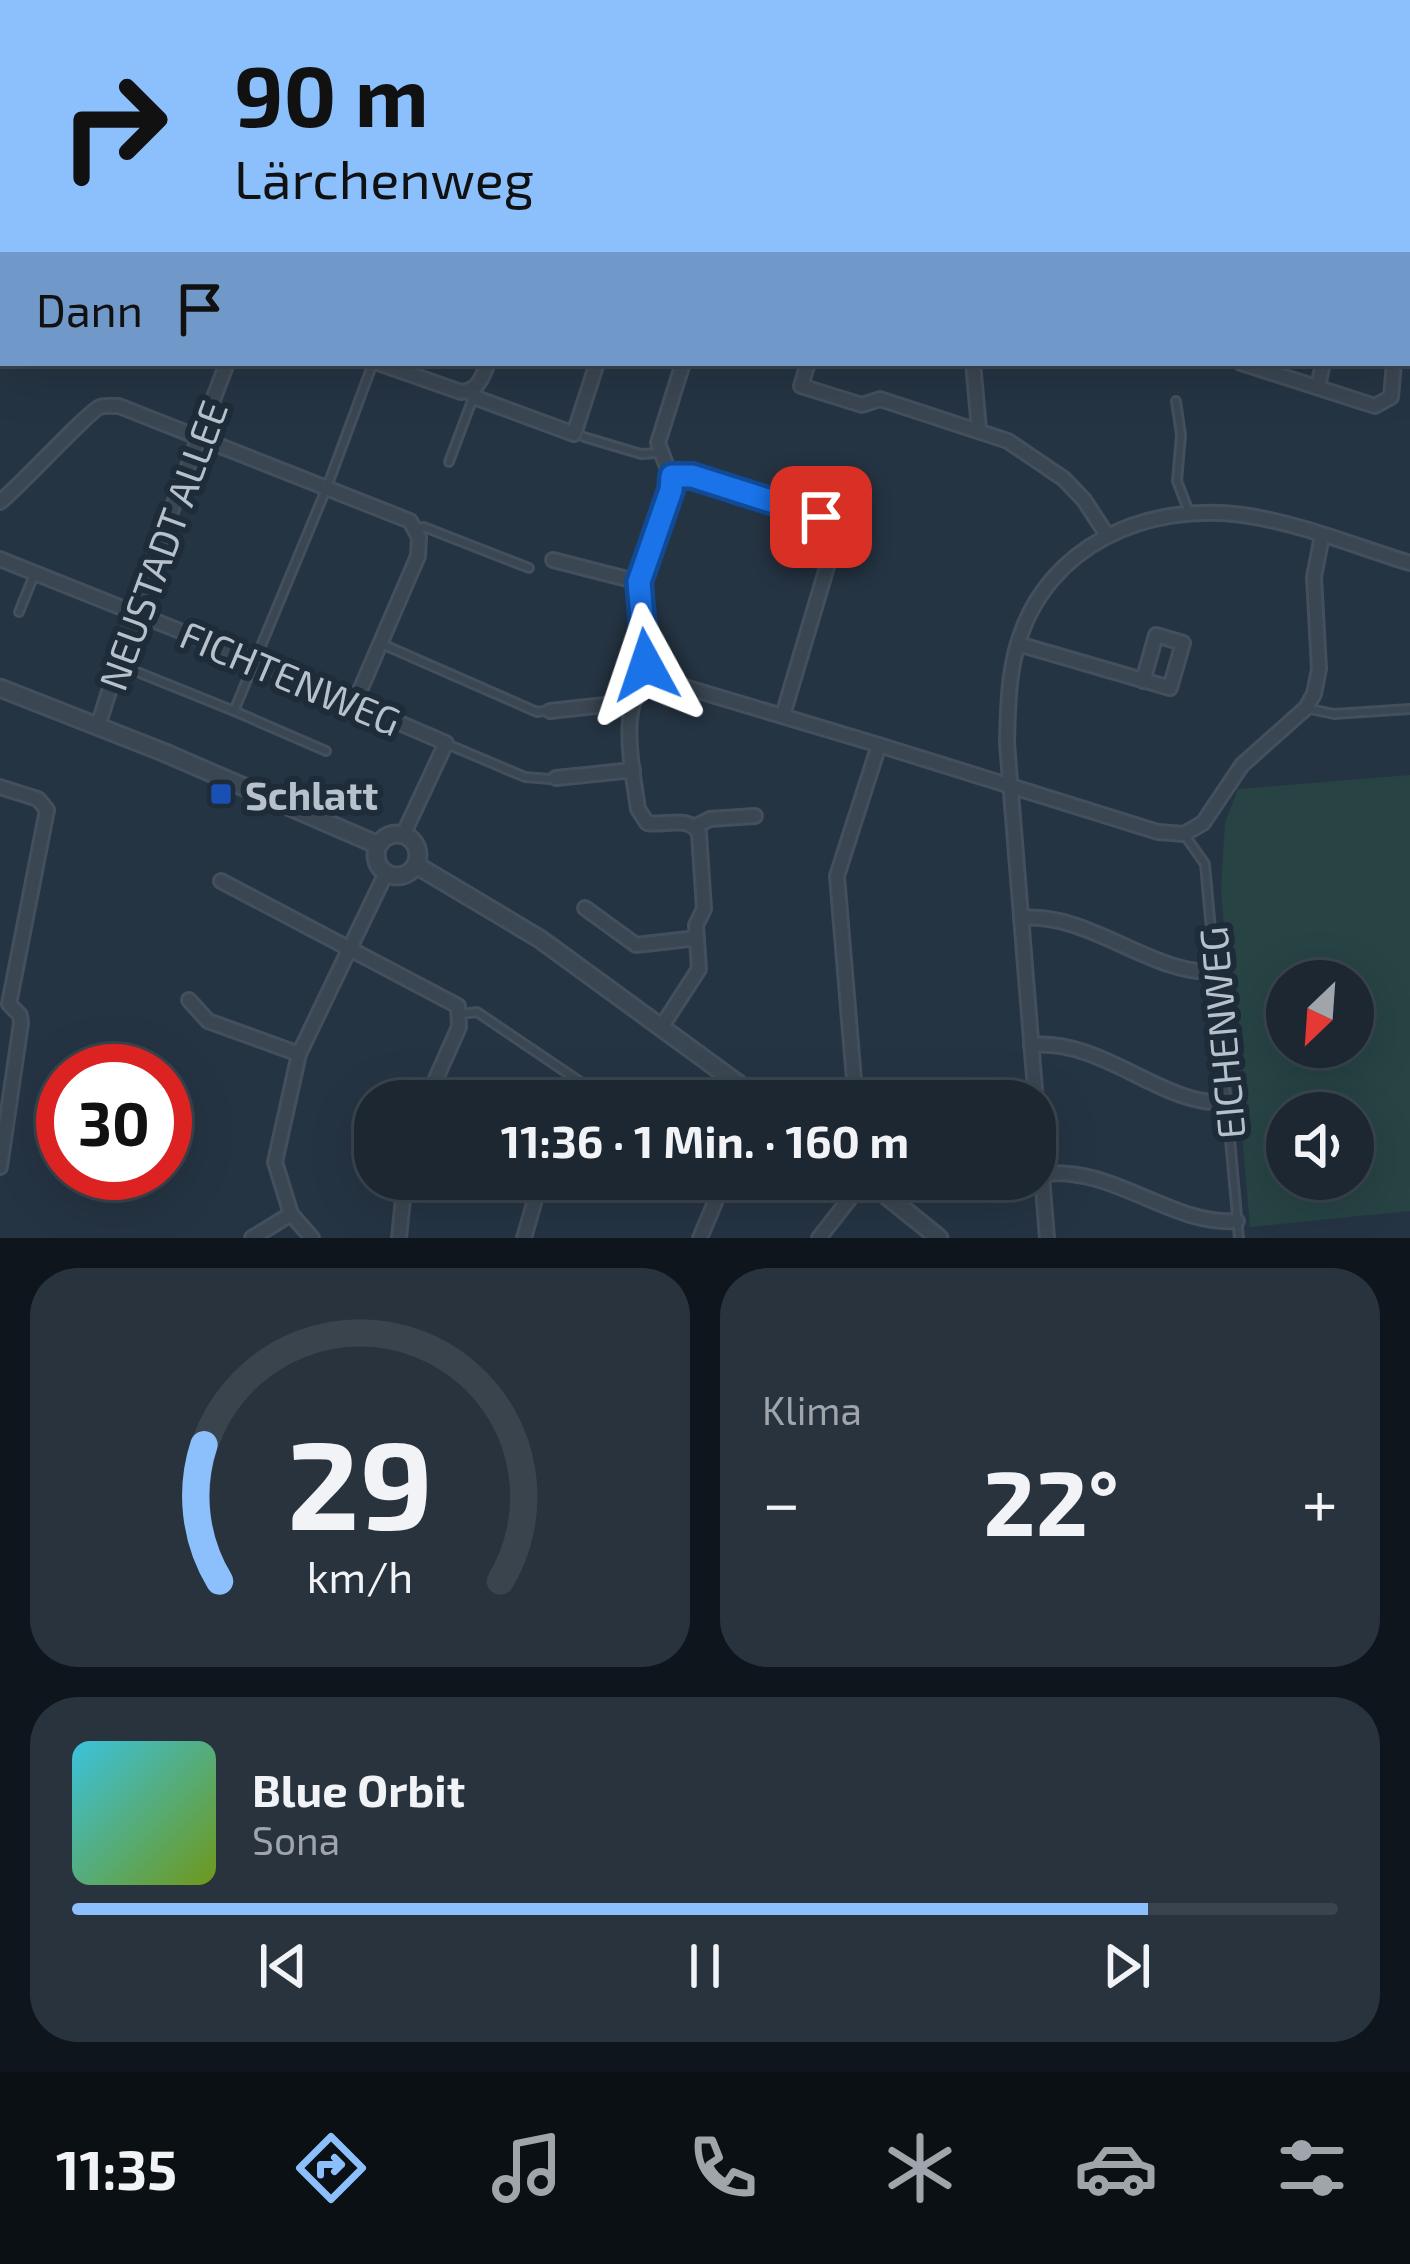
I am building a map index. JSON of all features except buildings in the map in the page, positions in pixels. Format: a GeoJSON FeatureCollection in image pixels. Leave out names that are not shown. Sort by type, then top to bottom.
{"type":"FeatureCollection","features":[{"type":"Feature","properties":{"kind":"street","name":"NEUSTADT ALLEE"},"geometry":{"type":"LineString","coordinates":[[98,726],[225,366]]}},
{"type":"Feature","properties":{"kind":"street"},"geometry":{"type":"LineString","coordinates":[[384,366],[574,434],[596,366]]}},
{"type":"Feature","properties":{"kind":"street"},"geometry":{"type":"LineString","coordinates":[[472,394],[486,366]]}},
{"type":"Feature","properties":{"kind":"street"},"geometry":{"type":"LineString","coordinates":[[652,680],[646,665],[639,582],[671,490],[672,476],[658,443],[682,366]]}},
{"type":"Feature","properties":{"kind":"street"},"geometry":{"type":"LineString","coordinates":[[807,366],[801,386],[862,405],[880,399],[979,429],[1035,456],[1084,500],[1107,535]]}},
{"type":"Feature","properties":{"kind":"street"},"geometry":{"type":"LineString","coordinates":[[973,366],[979,429]]}},
{"type":"Feature","properties":{"kind":"street"},"geometry":{"type":"LineString","coordinates":[[1253,366],[1375,406],[1391,398],[1394,366]]}},
{"type":"Feature","properties":{"kind":"street"},"geometry":{"type":"LineString","coordinates":[[1318,387],[1322,366]]}},
{"type":"Feature","properties":{"kind":"street"},"geometry":{"type":"LineString","coordinates":[[0,502],[39,469],[91,412],[104,405],[119,406],[410,520],[417,529],[418,556],[355,702]]}},
{"type":"Feature","properties":{"kind":"street"},"geometry":{"type":"LineString","coordinates":[[672,476],[692,476],[821,517],[838,530],[783,715]]}},
{"type":"Feature","properties":{"kind":"street"},"geometry":{"type":"LineString","coordinates":[[1035,1080],[1009,787],[1008,709],[1018,644],[1037,600],[1058,572],[1107,535],[1148,518],[1189,512],[1244,515],[1410,563]]}},
{"type":"Feature","properties":{"kind":"street"},"geometry":{"type":"LineString","coordinates":[[696,826],[643,820],[633,770],[629,708],[652,680],[783,715],[1158,832],[1184,834],[1203,823],[1242,765],[1306,708],[1319,669],[1313,590],[1322,536]]}},
{"type":"Feature","properties":{"kind":"street","name":"FICHTENWEG"},"geometry":{"type":"LineString","coordinates":[[0,559],[446,743],[404,835]]}},
{"type":"Feature","properties":{"kind":"street"},"geometry":{"type":"LineString","coordinates":[[553,560],[639,582]]}},
{"type":"Feature","properties":{"kind":"street"},"geometry":{"type":"LineString","coordinates":[[1018,644],[1143,681]]}},
{"type":"Feature","properties":{"kind":"street"},"geometry":{"type":"LineString","coordinates":[[0,688],[378,845]]}},
{"type":"Feature","properties":{"kind":"street"},"geometry":{"type":"LineString","coordinates":[[547,711],[614,704],[629,708]]}},
{"type":"Feature","properties":{"kind":"street"},"geometry":{"type":"LineString","coordinates":[[854,1080],[837,875],[879,745]]}},
{"type":"Feature","properties":{"kind":"street"},"geometry":{"type":"LineString","coordinates":[[553,778],[633,770]]}},
{"type":"Feature","properties":{"kind":"street"},"geometry":{"type":"LineString","coordinates":[[0,787],[38,799],[47,810],[4,1003],[20,1015],[21,1023],[0,1167]]}},
{"type":"Feature","properties":{"kind":"street"},"geometry":{"type":"LineString","coordinates":[[696,826],[710,819],[754,815]]}},
{"type":"Feature","properties":{"kind":"street"},"geometry":{"type":"LineString","coordinates":[[662,1026],[699,969],[696,925],[704,910],[696,826]]}},
{"type":"Feature","properties":{"kind":"street"},"geometry":{"type":"LineString","coordinates":[[389,835],[404,835],[416,847],[416,865],[403,875],[386,873],[376,858],[378,845],[389,835]]}},
{"type":"Feature","properties":{"kind":"street"},"geometry":{"type":"LineString","coordinates":[[416,865],[540,939],[734,1080]]}},
{"type":"Feature","properties":{"kind":"street"},"geometry":{"type":"LineString","coordinates":[[312,1238],[291,1214],[275,1162],[299,1054],[386,873]]}},
{"type":"Feature","properties":{"kind":"street"},"geometry":{"type":"LineString","coordinates":[[220,881],[452,1001],[461,1014],[434,1080]]}},
{"type":"Feature","properties":{"kind":"street"},"geometry":{"type":"LineString","coordinates":[[585,908],[636,945],[698,938]]}},
{"type":"Feature","properties":{"kind":"street"},"geometry":{"type":"LineString","coordinates":[[1021,918],[1058,919],[1178,966],[1218,973]]}},
{"type":"Feature","properties":{"kind":"street"},"geometry":{"type":"LineString","coordinates":[[189,1000],[208,1021],[299,1054]]}},
{"type":"Feature","properties":{"kind":"street"},"geometry":{"type":"LineString","coordinates":[[1031,1045],[1080,1048],[1199,1100],[1228,1102]]}},
{"type":"Feature","properties":{"kind":"street"},"geometry":{"type":"LineString","coordinates":[[1056,1173],[1085,1174],[1203,1218],[1238,1222]]}},
{"type":"Feature","properties":{"kind":"street"},"geometry":{"type":"LineString","coordinates":[[399,1238],[403,1200]]}},
{"type":"Feature","properties":{"kind":"street"},"geometry":{"type":"LineString","coordinates":[[524,1238],[535,1200]]}},
{"type":"Feature","properties":{"kind":"street"},"geometry":{"type":"LineString","coordinates":[[700,1238],[716,1200]]}},
{"type":"Feature","properties":{"kind":"street"},"geometry":{"type":"LineString","coordinates":[[819,1238],[849,1200]]}},
{"type":"Feature","properties":{"kind":"street"},"geometry":{"type":"LineString","coordinates":[[892,1200],[939,1238]]}},
{"type":"Feature","properties":{"kind":"street"},"geometry":{"type":"LineString","coordinates":[[1046,1200],[1048,1238]]}},
{"type":"Feature","properties":{"kind":"street"},"geometry":{"type":"LineString","coordinates":[[252,1238],[291,1214]]}},
{"type":"Feature","properties":{"kind":"lane"},"geometry":{"type":"LineString","coordinates":[[234,711],[374,366]]}},
{"type":"Feature","properties":{"kind":"lane"},"geometry":{"type":"LineString","coordinates":[[449,462],[472,394]]}},
{"type":"Feature","properties":{"kind":"lane"},"geometry":{"type":"LineString","coordinates":[[1175,401],[1181,435],[1177,481],[1189,512]]}},
{"type":"Feature","properties":{"kind":"lane"},"geometry":{"type":"LineString","coordinates":[[584,437],[641,454],[659,453]]}},
{"type":"Feature","properties":{"kind":"lane"},"geometry":{"type":"LineString","coordinates":[[417,529],[424,527],[529,568]]}},
{"type":"Feature","properties":{"kind":"lane"},"geometry":{"type":"LineString","coordinates":[[19,612],[35,572]]}},
{"type":"Feature","properties":{"kind":"lane"},"geometry":{"type":"LineString","coordinates":[[381,644],[537,712],[547,711]]}},
{"type":"Feature","properties":{"kind":"lane"},"geometry":{"type":"LineString","coordinates":[[119,665],[326,751]]}},
{"type":"Feature","properties":{"kind":"lane"},"geometry":{"type":"LineString","coordinates":[[1306,708],[1334,714],[1410,709]]}},
{"type":"Feature","properties":{"kind":"lane","name":"FICHTENWEG"},"geometry":{"type":"LineString","coordinates":[[446,743],[525,777],[553,778]]}},
{"type":"Feature","properties":{"kind":"lane","name":"EICHENWEG"},"geometry":{"type":"LineString","coordinates":[[1184,834],[1205,864],[1239,1238]]}},
{"type":"Feature","properties":{"kind":"lane"},"geometry":{"type":"LineString","coordinates":[[461,1014],[477,1012],[579,1080]]}},
{"type":"Feature","properties":{"kind":"green space"},"geometry":{"type":"Polygon","coordinates":[[[1410,775],[1410,1211],[1250,1227],[1221,890],[1225,823],[1238,789],[1410,775]]]}},
{"type":"Feature","properties":{"kind":"place","name":"Schlatt"},"geometry":{"type":"Point","coordinates":[221,794]}},
{"type":"Feature","properties":{"kind":"route"},"geometry":{"type":"LineString","coordinates":[[646,665],[639,582],[672,476],[692,476],[821,517]]}}]}
